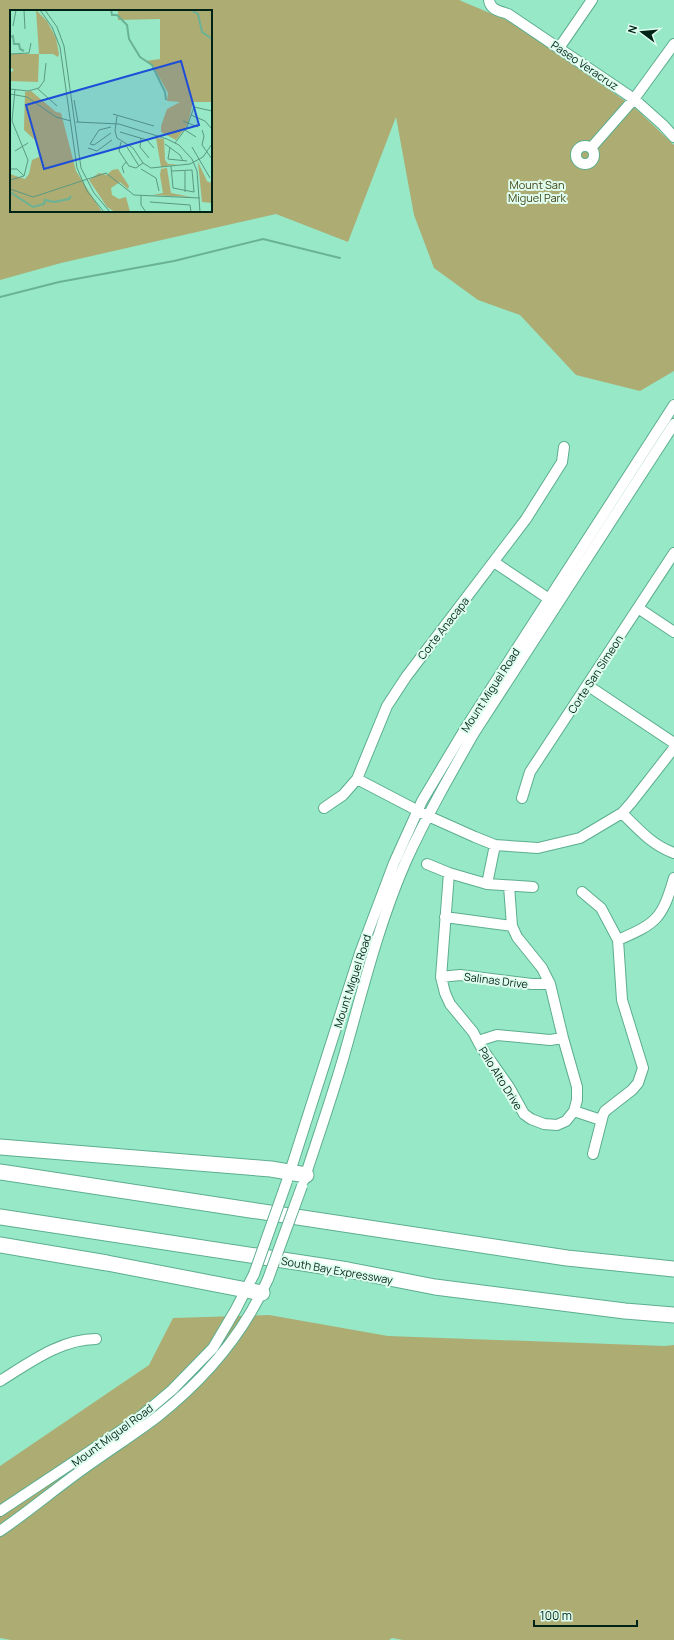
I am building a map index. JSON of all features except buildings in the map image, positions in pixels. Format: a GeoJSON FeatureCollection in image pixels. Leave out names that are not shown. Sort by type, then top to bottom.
{"type":"FeatureCollection","features":[{"type":"Feature","properties":{"kind":"highway"},"geometry":{"type":"LineString","coordinates":[[0,1147],[288,1177],[304,1180]]}},
{"type":"Feature","properties":{"kind":"highway"},"geometry":{"type":"LineString","coordinates":[[0,1172],[567,1258],[674,1269]]}},
{"type":"Feature","properties":{"kind":"highway","name":"South Bay Expressway"},"geometry":{"type":"LineString","coordinates":[[0,1216],[348,1270],[435,1287],[624,1311],[674,1315]]}},
{"type":"Feature","properties":{"kind":"highway"},"geometry":{"type":"LineString","coordinates":[[0,1245],[107,1263],[262,1293]]}},
{"type":"Feature","properties":{"kind":"street"},"geometry":{"type":"LineString","coordinates":[[559,48],[592,0]]}},
{"type":"Feature","properties":{"kind":"street","name":"Paseo Veracruz"},"geometry":{"type":"LineString","coordinates":[[489,2],[494,9],[508,14],[634,99],[674,137]]}},
{"type":"Feature","properties":{"kind":"street"},"geometry":{"type":"LineString","coordinates":[[591,148],[634,99],[674,44]]}},
{"type":"Feature","properties":{"kind":"street","name":"Mount Miguel Road"},"geometry":{"type":"LineString","coordinates":[[0,1511],[134,1422],[172,1390],[213,1348],[247,1290],[254,1274],[328,1057],[360,953],[394,863],[418,810],[465,729],[674,405]]}},
{"type":"Feature","properties":{"kind":"street","name":"Mount Miguel Road"},"geometry":{"type":"LineString","coordinates":[[0,1531],[92,1462],[151,1421],[186,1392],[214,1363],[231,1341],[262,1293],[304,1180],[342,1061],[371,956],[406,862],[444,784],[474,734],[674,424]]}},
{"type":"Feature","properties":{"kind":"street","name":"Corte Anacapa"},"geometry":{"type":"LineString","coordinates":[[324,808],[343,796],[357,780],[387,706],[406,677],[526,518],[562,462],[564,447]]}},
{"type":"Feature","properties":{"kind":"street","name":"Corte San Simeon"},"geometry":{"type":"LineString","coordinates":[[522,798],[530,772],[674,553]]}},
{"type":"Feature","properties":{"kind":"street"},"geometry":{"type":"LineString","coordinates":[[494,562],[548,599],[558,604]]}},
{"type":"Feature","properties":{"kind":"street"},"geometry":{"type":"LineString","coordinates":[[638,608],[674,632]]}},
{"type":"Feature","properties":{"kind":"street"},"geometry":{"type":"LineString","coordinates":[[586,686],[674,743]]}},
{"type":"Feature","properties":{"kind":"street"},"geometry":{"type":"LineString","coordinates":[[357,780],[428,816],[495,845],[538,848],[580,838],[622,813],[674,748]]}},
{"type":"Feature","properties":{"kind":"street"},"geometry":{"type":"LineString","coordinates":[[622,813],[644,836],[674,853]]}},
{"type":"Feature","properties":{"kind":"street"},"geometry":{"type":"LineString","coordinates":[[486,884],[495,845]]}},
{"type":"Feature","properties":{"kind":"street"},"geometry":{"type":"LineString","coordinates":[[427,864],[449,873],[486,884],[533,887]]}},
{"type":"Feature","properties":{"kind":"street","name":"Palo Alto Drive"},"geometry":{"type":"LineString","coordinates":[[449,873],[441,977],[445,993],[450,1004],[467,1024],[509,1087],[524,1114],[531,1119],[544,1124],[557,1125],[566,1121],[574,1111]]}},
{"type":"Feature","properties":{"kind":"street"},"geometry":{"type":"LineString","coordinates":[[618,940],[644,929],[656,920],[667,902],[674,878]]}},
{"type":"Feature","properties":{"kind":"street"},"geometry":{"type":"LineString","coordinates":[[509,886],[512,926],[517,936],[542,968],[550,984],[577,1087],[577,1100],[574,1111],[601,1120]]}},
{"type":"Feature","properties":{"kind":"street"},"geometry":{"type":"LineString","coordinates":[[582,892],[601,908],[618,940],[622,1000],[643,1068],[638,1083],[632,1090],[605,1111],[601,1120],[593,1154]]}},
{"type":"Feature","properties":{"kind":"street"},"geometry":{"type":"LineString","coordinates":[[445,917],[512,926]]}},
{"type":"Feature","properties":{"kind":"street","name":"Salinas Drive"},"geometry":{"type":"LineString","coordinates":[[441,977],[460,975],[532,984],[550,984]]}},
{"type":"Feature","properties":{"kind":"street"},"geometry":{"type":"LineString","coordinates":[[478,1041],[497,1035],[550,1040],[563,1038]]}},
{"type":"Feature","properties":{"kind":"street"},"geometry":{"type":"LineString","coordinates":[[0,1380],[34,1360],[70,1342],[96,1339]]}},
{"type":"Feature","properties":{"kind":"green space","name":"Mount San Miguel Park"},"geometry":{"type":"Polygon","coordinates":[[[0,0],[459,0],[511,22],[634,107],[674,145],[674,371],[640,391],[576,375],[520,315],[478,300],[434,268],[414,215],[396,117],[348,242],[276,214],[61,263],[0,280],[0,0]]]}},
{"type":"Feature","properties":{"kind":"green space"},"geometry":{"type":"Polygon","coordinates":[[[269,1315],[388,1336],[665,1346],[674,1345],[674,1640],[403,1640],[392,1638],[389,1640],[11,1640],[0,1638],[0,1466],[149,1365],[173,1318],[269,1315]]]}},
{"type":"Feature","properties":{"kind":"waterway"},"geometry":{"type":"LineString","coordinates":[[0,297],[59,282],[174,261],[263,239],[340,258]]}}]}
